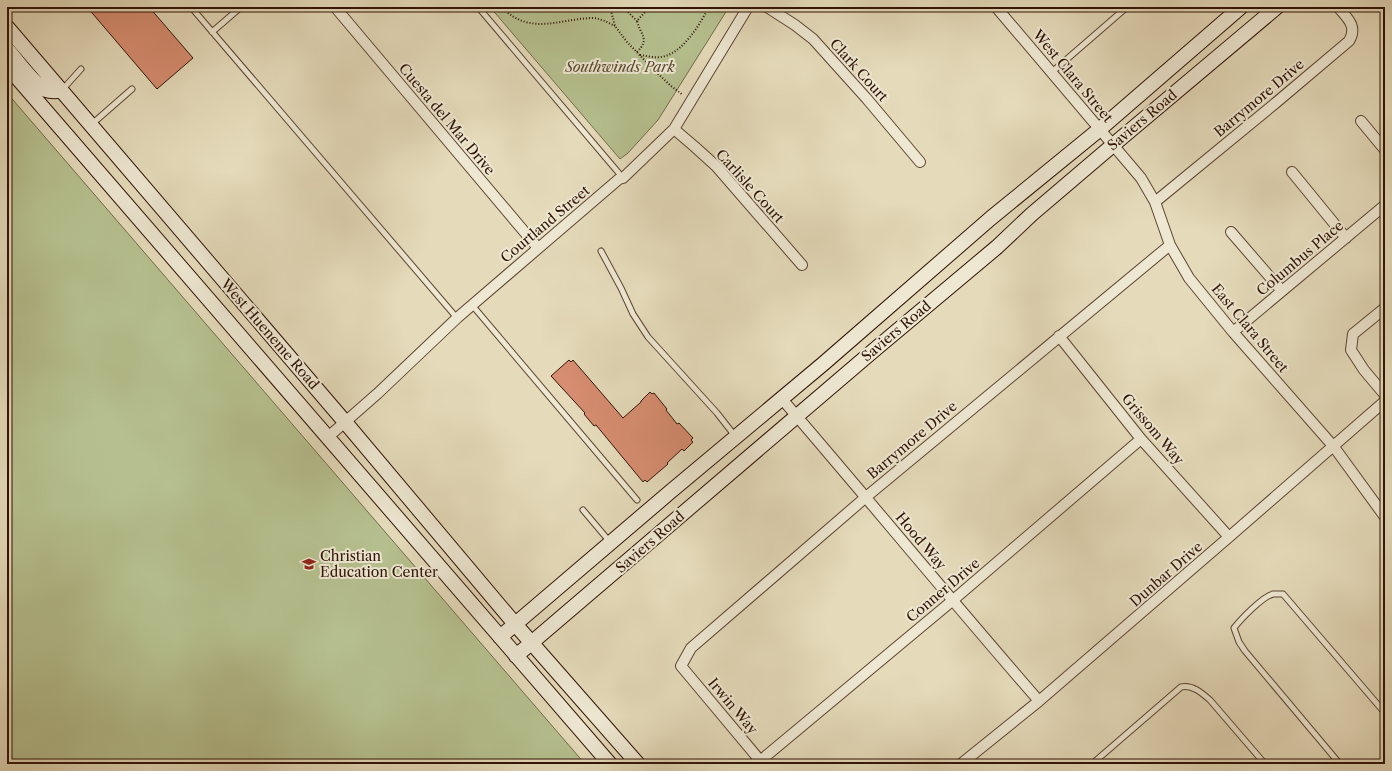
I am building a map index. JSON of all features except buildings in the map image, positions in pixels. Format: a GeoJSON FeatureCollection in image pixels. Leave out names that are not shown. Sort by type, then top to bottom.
{"type":"FeatureCollection","features":[{"type":"Feature","properties":{"kind":"main road","name":"Saviers Road"},"geometry":{"type":"LineString","coordinates":[[500,637],[782,399],[991,218],[1100,129],[1241,7]]}},
{"type":"Feature","properties":{"kind":"main road","name":"Saviers Road"},"geometry":{"type":"LineString","coordinates":[[516,656],[997,247],[1032,214],[1277,7]]}},
{"type":"Feature","properties":{"kind":"main road","name":"West Hueneme Road"},"geometry":{"type":"LineString","coordinates":[[7,27],[345,422],[515,624],[638,764]]}},
{"type":"Feature","properties":{"kind":"main road"},"geometry":{"type":"LineString","coordinates":[[7,49],[39,85],[46,90],[61,91]]}},
{"type":"Feature","properties":{"kind":"main road","name":"West Hueneme Road"},"geometry":{"type":"LineString","coordinates":[[7,66],[610,764]]}},
{"type":"Feature","properties":{"kind":"street","name":"Cuesta del Mar Drive"},"geometry":{"type":"LineString","coordinates":[[335,7],[538,248]]}},
{"type":"Feature","properties":{"kind":"street","name":"Courtland Street"},"geometry":{"type":"LineString","coordinates":[[328,437],[377,394],[457,318],[619,179],[623,178],[674,129],[748,7]]}},
{"type":"Feature","properties":{"kind":"street","name":"Clark Court"},"geometry":{"type":"LineString","coordinates":[[767,7],[795,25],[813,39],[867,99],[920,162]]}},
{"type":"Feature","properties":{"kind":"street","name":"Barrymore Drive"},"geometry":{"type":"LineString","coordinates":[[1155,202],[1278,101],[1349,40],[1352,36],[1352,24],[1338,7]]}},
{"type":"Feature","properties":{"kind":"street","name":"West Clara Street"},"geometry":{"type":"LineString","coordinates":[[999,8],[1114,145]]}},
{"type":"Feature","properties":{"kind":"street"},"geometry":{"type":"LineString","coordinates":[[1361,121],[1385,150]]}},
{"type":"Feature","properties":{"kind":"street","name":"Carlisle Court"},"geometry":{"type":"LineString","coordinates":[[674,129],[716,166],[802,265]]}},
{"type":"Feature","properties":{"kind":"street","name":"East Clara Street"},"geometry":{"type":"LineString","coordinates":[[1114,145],[1141,178],[1155,202],[1170,244],[1189,278],[1234,332],[1334,446],[1385,516]]}},
{"type":"Feature","properties":{"kind":"street"},"geometry":{"type":"LineString","coordinates":[[1292,172],[1346,238]]}},
{"type":"Feature","properties":{"kind":"street","name":"Columbus Place"},"geometry":{"type":"LineString","coordinates":[[1234,332],[1282,290],[1385,205]]}},
{"type":"Feature","properties":{"kind":"street"},"geometry":{"type":"LineString","coordinates":[[1231,232],[1282,290]]}},
{"type":"Feature","properties":{"kind":"street","name":"Barrymore Drive"},"geometry":{"type":"LineString","coordinates":[[681,666],[691,648],[866,497],[1170,244]]}},
{"type":"Feature","properties":{"kind":"street"},"geometry":{"type":"LineString","coordinates":[[1385,308],[1353,334],[1351,350],[1364,370],[1385,395]]}},
{"type":"Feature","properties":{"kind":"street","name":"Grissom Way"},"geometry":{"type":"LineString","coordinates":[[1059,336],[1142,439],[1229,537]]}},
{"type":"Feature","properties":{"kind":"street","name":"Hood Way"},"geometry":{"type":"LineString","coordinates":[[782,399],[952,601],[1039,701]]}},
{"type":"Feature","properties":{"kind":"street","name":"Dunbar Drive"},"geometry":{"type":"LineString","coordinates":[[961,764],[1039,701],[1385,401]]}},
{"type":"Feature","properties":{"kind":"street","name":"Conner Drive"},"geometry":{"type":"LineString","coordinates":[[762,762],[1142,439]]}},
{"type":"Feature","properties":{"kind":"street","name":"Irwin Way"},"geometry":{"type":"LineString","coordinates":[[681,666],[762,762]]}},
{"type":"Feature","properties":{"kind":"lane"},"geometry":{"type":"LineString","coordinates":[[191,7],[457,318]]}},
{"type":"Feature","properties":{"kind":"lane"},"geometry":{"type":"LineString","coordinates":[[212,32],[241,7]]}},
{"type":"Feature","properties":{"kind":"lane"},"geometry":{"type":"LineString","coordinates":[[478,7],[623,178]]}},
{"type":"Feature","properties":{"kind":"lane"},"geometry":{"type":"LineString","coordinates":[[1052,72],[1127,7]]}},
{"type":"Feature","properties":{"kind":"lane"},"geometry":{"type":"LineString","coordinates":[[61,91],[81,69]]}},
{"type":"Feature","properties":{"kind":"lane"},"geometry":{"type":"LineString","coordinates":[[91,125],[132,89]]}},
{"type":"Feature","properties":{"kind":"lane"},"geometry":{"type":"LineString","coordinates":[[601,251],[633,314],[648,337],[717,413],[736,437]]}},
{"type":"Feature","properties":{"kind":"lane"},"geometry":{"type":"LineString","coordinates":[[472,305],[637,500]]}},
{"type":"Feature","properties":{"kind":"lane"},"geometry":{"type":"LineString","coordinates":[[583,510],[611,542]]}},
{"type":"Feature","properties":{"kind":"lane"},"geometry":{"type":"LineString","coordinates":[[1340,764],[1244,651],[1234,628],[1243,617],[1261,601],[1272,594],[1283,594],[1385,713]]}},
{"type":"Feature","properties":{"kind":"lane"},"geometry":{"type":"LineString","coordinates":[[1092,764],[1180,688],[1185,686],[1196,690],[1210,700],[1265,764]]}},
{"type":"Feature","properties":{"kind":"path"},"geometry":{"type":"LineString","coordinates":[[501,7],[514,18],[530,24],[595,18],[615,26]]}},
{"type":"Feature","properties":{"kind":"path"},"geometry":{"type":"LineString","coordinates":[[610,7],[615,26],[627,42],[671,86],[691,100]]}},
{"type":"Feature","properties":{"kind":"path"},"geometry":{"type":"LineString","coordinates":[[625,7],[637,21],[644,42],[644,46],[637,52]]}},
{"type":"Feature","properties":{"kind":"path"},"geometry":{"type":"LineString","coordinates":[[637,21],[645,12],[655,7]]}},
{"type":"Feature","properties":{"kind":"path"},"geometry":{"type":"LineString","coordinates":[[640,55],[656,58],[665,57],[673,53],[692,34],[702,20],[708,7]]}},
{"type":"Feature","properties":{"kind":"green space","name":"Southwinds Park"},"geometry":{"type":"Polygon","coordinates":[[[490,7],[729,7],[658,120],[628,153],[620,159],[490,7]]]}},
{"type":"Feature","properties":{"kind":"green space"},"geometry":{"type":"Polygon","coordinates":[[[7,93],[585,764],[7,764],[7,93]]]}},
{"type":"Feature","properties":{"kind":"place","name":"Christian Education Center"},"geometry":{"type":"Point","coordinates":[309,564]}}]}
